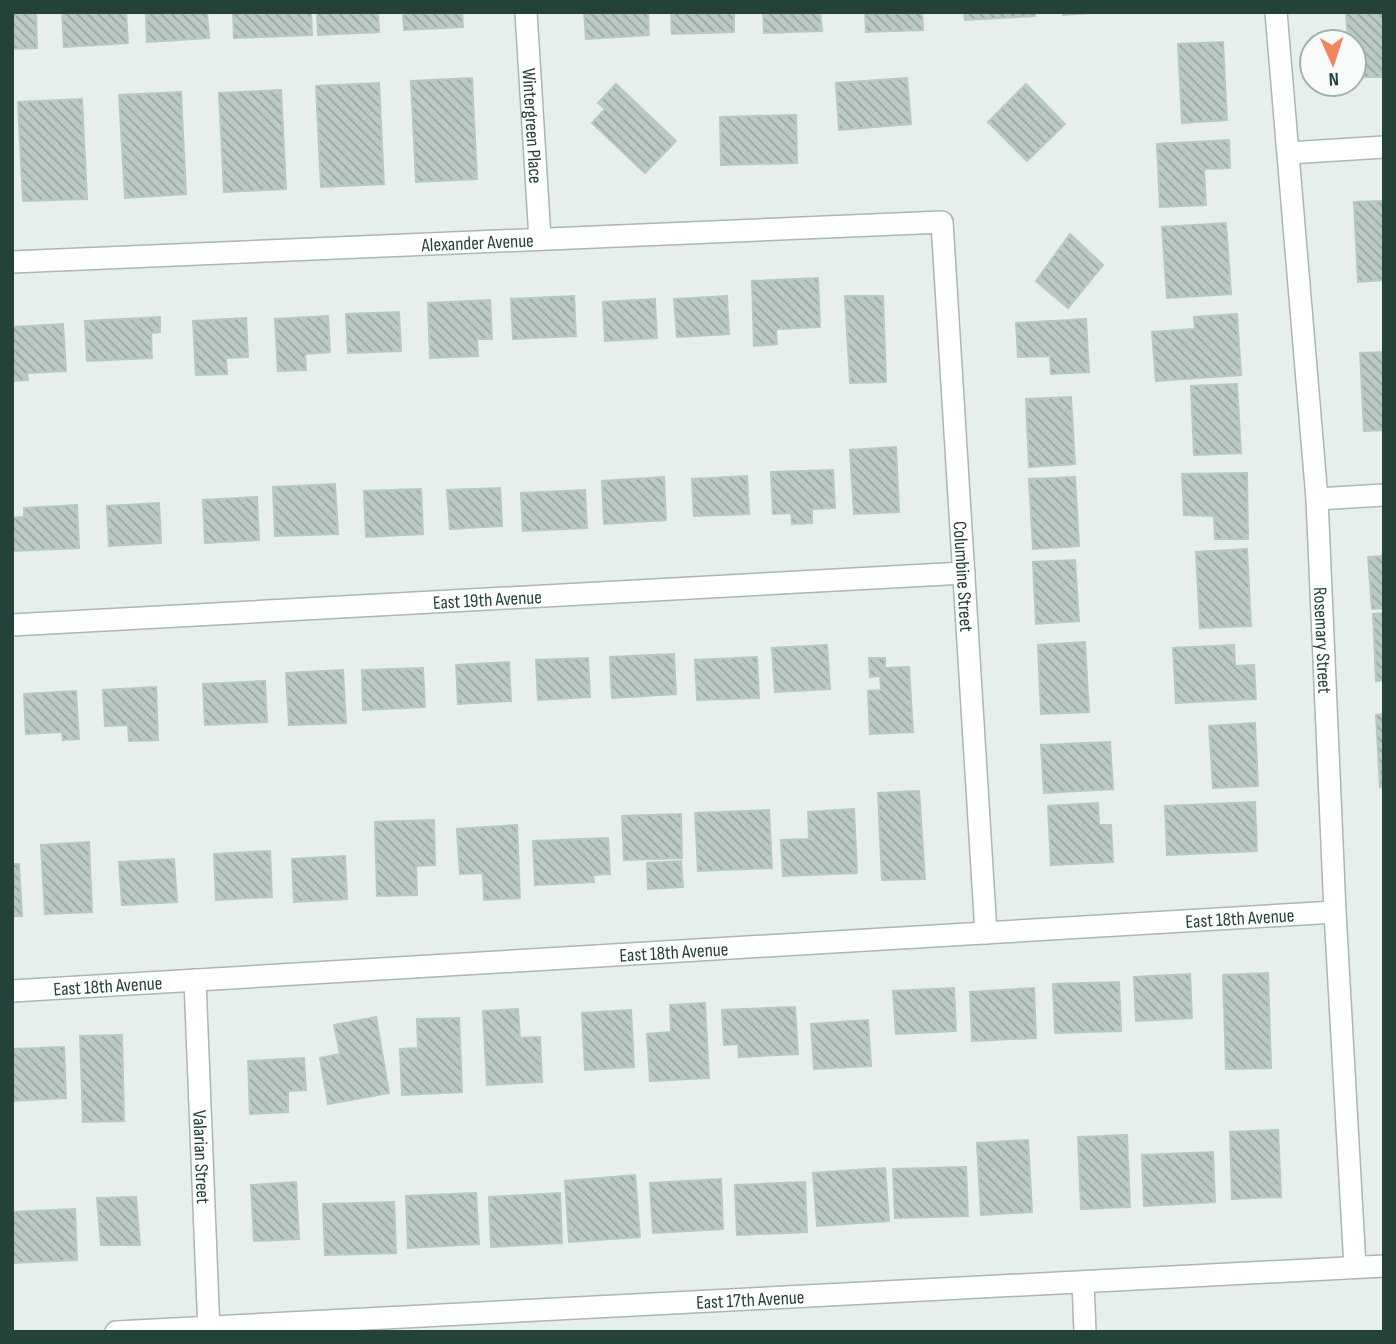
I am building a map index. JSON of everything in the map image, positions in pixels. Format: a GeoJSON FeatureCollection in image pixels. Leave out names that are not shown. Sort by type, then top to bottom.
{"type":"FeatureCollection","features":[{"type":"Feature","properties":{"kind":"street","name":"Wintergreen Place"},"geometry":{"type":"LineString","coordinates":[[526,12],[540,239]]}},
{"type":"Feature","properties":{"kind":"street","name":"Rosemary Street"},"geometry":{"type":"LineString","coordinates":[[1276,12],[1317,499],[1335,912],[1356,1267]]}},
{"type":"Feature","properties":{"kind":"street"},"geometry":{"type":"LineString","coordinates":[[1289,152],[1384,147]]}},
{"type":"Feature","properties":{"kind":"street","name":"Alexander Avenue"},"geometry":{"type":"LineString","coordinates":[[12,262],[942,222]]}},
{"type":"Feature","properties":{"kind":"street","name":"Columbine Street"},"geometry":{"type":"LineString","coordinates":[[942,222],[986,933]]}},
{"type":"Feature","properties":{"kind":"street"},"geometry":{"type":"LineString","coordinates":[[1317,499],[1384,495]]}},
{"type":"Feature","properties":{"kind":"street","name":"East 19th Avenue"},"geometry":{"type":"LineString","coordinates":[[12,625],[964,573]]}},
{"type":"Feature","properties":{"kind":"street","name":"East 18th Avenue"},"geometry":{"type":"LineString","coordinates":[[12,991],[1335,912]]}},
{"type":"Feature","properties":{"kind":"street","name":"Valarian Street"},"geometry":{"type":"LineString","coordinates":[[195,980],[209,1329]]}},
{"type":"Feature","properties":{"kind":"street","name":"East 17th Avenue"},"geometry":{"type":"LineString","coordinates":[[116,1332],[1384,1266]]}},
{"type":"Feature","properties":{"kind":"street"},"geometry":{"type":"LineString","coordinates":[[1083,1282],[1084,1332]]}},
{"type":"Feature","properties":{"kind":"building"},"geometry":{"type":"Polygon","coordinates":[[[12,12],[36,12],[37,48],[12,49],[12,12]]]}},
{"type":"Feature","properties":{"kind":"building"},"geometry":{"type":"Polygon","coordinates":[[[62,12],[126,12],[128,43],[64,47],[62,12]]]}},
{"type":"Feature","properties":{"kind":"building"},"geometry":{"type":"Polygon","coordinates":[[[146,12],[207,12],[209,38],[147,42],[146,12]]]}},
{"type":"Feature","properties":{"kind":"building"},"geometry":{"type":"Polygon","coordinates":[[[233,12],[311,12],[312,35],[234,38],[233,12]]]}},
{"type":"Feature","properties":{"kind":"building"},"geometry":{"type":"Polygon","coordinates":[[[317,12],[378,12],[379,32],[318,35],[317,12]]]}},
{"type":"Feature","properties":{"kind":"building"},"geometry":{"type":"Polygon","coordinates":[[[403,12],[462,12],[463,27],[404,30],[403,12]]]}},
{"type":"Feature","properties":{"kind":"building"},"geometry":{"type":"Polygon","coordinates":[[[584,12],[648,12],[649,35],[586,39],[584,12]]]}},
{"type":"Feature","properties":{"kind":"building"},"geometry":{"type":"Polygon","coordinates":[[[671,12],[734,12],[734,32],[672,34],[671,12]]]}},
{"type":"Feature","properties":{"kind":"building"},"geometry":{"type":"Polygon","coordinates":[[[763,12],[820,12],[822,31],[764,33],[763,12]]]}},
{"type":"Feature","properties":{"kind":"building"},"geometry":{"type":"Polygon","coordinates":[[[865,12],[922,12],[923,30],[866,32],[865,12]]]}},
{"type":"Feature","properties":{"kind":"building"},"geometry":{"type":"Polygon","coordinates":[[[964,12],[1035,12],[1035,16],[965,20],[964,12]]]}},
{"type":"Feature","properties":{"kind":"building"},"geometry":{"type":"Polygon","coordinates":[[[1063,12],[1105,12],[1063,15],[1063,12]]]}},
{"type":"Feature","properties":{"kind":"building"},"geometry":{"type":"Polygon","coordinates":[[[1346,12],[1384,12],[1384,77],[1368,77],[1368,28],[1347,28],[1346,12]]]}},
{"type":"Feature","properties":{"kind":"building"},"geometry":{"type":"Polygon","coordinates":[[[1223,42],[1227,120],[1182,123],[1178,44],[1223,42]]]}},
{"type":"Feature","properties":{"kind":"building"},"geometry":{"type":"Polygon","coordinates":[[[472,78],[477,179],[416,182],[411,81],[472,78]]]}},
{"type":"Feature","properties":{"kind":"building"},"geometry":{"type":"Polygon","coordinates":[[[907,78],[911,124],[839,130],[836,83],[907,78]]]}},
{"type":"Feature","properties":{"kind":"building"},"geometry":{"type":"Polygon","coordinates":[[[379,83],[384,184],[321,187],[316,86],[379,83]]]}},
{"type":"Feature","properties":{"kind":"building"},"geometry":{"type":"Polygon","coordinates":[[[616,84],[676,141],[645,173],[592,123],[605,109],[598,103],[616,84]]]}},
{"type":"Feature","properties":{"kind":"building"},"geometry":{"type":"Polygon","coordinates":[[[1026,84],[1065,124],[1027,161],[988,122],[1026,84]]]}},
{"type":"Feature","properties":{"kind":"building"},"geometry":{"type":"Polygon","coordinates":[[[281,90],[286,189],[224,192],[219,93],[281,90]]]}},
{"type":"Feature","properties":{"kind":"building"},"geometry":{"type":"Polygon","coordinates":[[[181,92],[186,194],[125,198],[119,95],[181,92]]]}},
{"type":"Feature","properties":{"kind":"building"},"geometry":{"type":"Polygon","coordinates":[[[82,99],[87,199],[23,201],[18,102],[82,99]]]}},
{"type":"Feature","properties":{"kind":"building"},"geometry":{"type":"Polygon","coordinates":[[[796,115],[797,163],[721,165],[720,117],[796,115]]]}},
{"type":"Feature","properties":{"kind":"building"},"geometry":{"type":"Polygon","coordinates":[[[1229,140],[1230,168],[1204,169],[1206,205],[1160,207],[1157,144],[1229,140]]]}},
{"type":"Feature","properties":{"kind":"building"},"geometry":{"type":"Polygon","coordinates":[[[1384,201],[1384,280],[1358,282],[1354,202],[1384,201]]]}},
{"type":"Feature","properties":{"kind":"building"},"geometry":{"type":"Polygon","coordinates":[[[1226,223],[1231,294],[1167,298],[1162,227],[1226,223]]]}},
{"type":"Feature","properties":{"kind":"building"},"geometry":{"type":"Polygon","coordinates":[[[1070,234],[1103,265],[1068,308],[1036,281],[1070,234]]]}},
{"type":"Feature","properties":{"kind":"building"},"geometry":{"type":"Polygon","coordinates":[[[818,278],[820,327],[776,329],[777,344],[754,346],[752,281],[818,278]]]}},
{"type":"Feature","properties":{"kind":"building"},"geometry":{"type":"Polygon","coordinates":[[[574,296],[576,336],[513,339],[511,299],[574,296]]]}},
{"type":"Feature","properties":{"kind":"building"},"geometry":{"type":"Polygon","coordinates":[[[727,296],[729,334],[677,337],[674,299],[727,296]]]}},
{"type":"Feature","properties":{"kind":"building"},"geometry":{"type":"Polygon","coordinates":[[[845,296],[883,296],[886,382],[850,383],[845,296]]]}},
{"type":"Feature","properties":{"kind":"building"},"geometry":{"type":"Polygon","coordinates":[[[655,299],[657,338],[605,341],[603,302],[655,299]]]}},
{"type":"Feature","properties":{"kind":"building"},"geometry":{"type":"Polygon","coordinates":[[[490,300],[492,339],[477,339],[478,356],[430,358],[428,303],[490,300]]]}},
{"type":"Feature","properties":{"kind":"building"},"geometry":{"type":"Polygon","coordinates":[[[399,312],[401,351],[348,353],[346,314],[399,312]]]}},
{"type":"Feature","properties":{"kind":"building"},"geometry":{"type":"Polygon","coordinates":[[[1237,314],[1241,375],[1156,381],[1152,332],[1195,329],[1194,317],[1237,314]]]}},
{"type":"Feature","properties":{"kind":"building"},"geometry":{"type":"Polygon","coordinates":[[[328,316],[330,352],[305,354],[306,370],[278,371],[275,319],[328,316]]]}},
{"type":"Feature","properties":{"kind":"building"},"geometry":{"type":"Polygon","coordinates":[[[160,317],[160,332],[151,333],[152,358],[87,361],[85,321],[160,317]]]}},
{"type":"Feature","properties":{"kind":"building"},"geometry":{"type":"Polygon","coordinates":[[[246,318],[248,357],[226,358],[227,374],[196,375],[193,321],[246,318]]]}},
{"type":"Feature","properties":{"kind":"building"},"geometry":{"type":"Polygon","coordinates":[[[1086,319],[1089,372],[1051,374],[1050,356],[1018,357],[1016,323],[1086,319]]]}},
{"type":"Feature","properties":{"kind":"building"},"geometry":{"type":"Polygon","coordinates":[[[63,324],[66,371],[27,373],[28,380],[12,381],[12,327],[63,324]]]}},
{"type":"Feature","properties":{"kind":"building"},"geometry":{"type":"Polygon","coordinates":[[[1384,352],[1384,430],[1364,431],[1360,353],[1384,352]]]}},
{"type":"Feature","properties":{"kind":"building"},"geometry":{"type":"Polygon","coordinates":[[[1237,384],[1241,453],[1194,455],[1191,386],[1237,384]]]}},
{"type":"Feature","properties":{"kind":"building"},"geometry":{"type":"Polygon","coordinates":[[[1071,397],[1075,464],[1029,467],[1026,399],[1071,397]]]}},
{"type":"Feature","properties":{"kind":"building"},"geometry":{"type":"Polygon","coordinates":[[[896,447],[899,512],[854,514],[850,450],[896,447]]]}},
{"type":"Feature","properties":{"kind":"building"},"geometry":{"type":"Polygon","coordinates":[[[833,470],[835,508],[812,509],[812,523],[792,524],[791,513],[773,514],[771,472],[833,470]]]}},
{"type":"Feature","properties":{"kind":"building"},"geometry":{"type":"Polygon","coordinates":[[[1247,473],[1248,539],[1215,539],[1214,516],[1184,515],[1182,474],[1247,473]]]}},
{"type":"Feature","properties":{"kind":"building"},"geometry":{"type":"Polygon","coordinates":[[[747,476],[749,514],[694,516],[692,479],[747,476]]]}},
{"type":"Feature","properties":{"kind":"building"},"geometry":{"type":"Polygon","coordinates":[[[664,477],[666,520],[604,524],[602,481],[664,477]]]}},
{"type":"Feature","properties":{"kind":"building"},"geometry":{"type":"Polygon","coordinates":[[[1075,477],[1079,546],[1033,549],[1029,479],[1075,477]]]}},
{"type":"Feature","properties":{"kind":"building"},"geometry":{"type":"Polygon","coordinates":[[[335,484],[338,534],[275,536],[273,487],[335,484]]]}},
{"type":"Feature","properties":{"kind":"building"},"geometry":{"type":"Polygon","coordinates":[[[500,488],[502,526],[450,529],[447,490],[500,488]]]}},
{"type":"Feature","properties":{"kind":"building"},"geometry":{"type":"Polygon","coordinates":[[[421,489],[423,534],[366,537],[364,491],[421,489]]]}},
{"type":"Feature","properties":{"kind":"building"},"geometry":{"type":"Polygon","coordinates":[[[585,490],[587,528],[523,531],[521,493],[585,490]]]}},
{"type":"Feature","properties":{"kind":"building"},"geometry":{"type":"Polygon","coordinates":[[[257,497],[259,540],[205,543],[203,500],[257,497]]]}},
{"type":"Feature","properties":{"kind":"building"},"geometry":{"type":"Polygon","coordinates":[[[159,503],[161,543],[109,546],[107,506],[159,503]]]}},
{"type":"Feature","properties":{"kind":"building"},"geometry":{"type":"Polygon","coordinates":[[[77,505],[79,548],[12,551],[12,518],[24,517],[24,508],[77,505]]]}},
{"type":"Feature","properties":{"kind":"building"},"geometry":{"type":"Polygon","coordinates":[[[1247,549],[1251,626],[1200,628],[1196,552],[1247,549]]]}},
{"type":"Feature","properties":{"kind":"building"},"geometry":{"type":"Polygon","coordinates":[[[1384,556],[1384,608],[1372,609],[1368,557],[1384,556]]]}},
{"type":"Feature","properties":{"kind":"building"},"geometry":{"type":"Polygon","coordinates":[[[1075,560],[1079,621],[1036,624],[1033,562],[1075,560]]]}},
{"type":"Feature","properties":{"kind":"building"},"geometry":{"type":"Polygon","coordinates":[[[1384,613],[1384,680],[1376,681],[1373,614],[1384,613]]]}},
{"type":"Feature","properties":{"kind":"building"},"geometry":{"type":"Polygon","coordinates":[[[1085,642],[1089,712],[1041,714],[1038,645],[1085,642]]]}},
{"type":"Feature","properties":{"kind":"building"},"geometry":{"type":"Polygon","coordinates":[[[827,645],[830,689],[775,692],[772,648],[827,645]]]}},
{"type":"Feature","properties":{"kind":"building"},"geometry":{"type":"Polygon","coordinates":[[[1234,645],[1235,666],[1254,665],[1256,699],[1176,703],[1173,648],[1234,645]]]}},
{"type":"Feature","properties":{"kind":"building"},"geometry":{"type":"Polygon","coordinates":[[[674,654],[676,694],[612,698],[610,657],[674,654]]]}},
{"type":"Feature","properties":{"kind":"building"},"geometry":{"type":"Polygon","coordinates":[[[757,657],[759,698],[697,700],[695,660],[757,657]]]}},
{"type":"Feature","properties":{"kind":"building"},"geometry":{"type":"Polygon","coordinates":[[[588,658],[590,697],[538,700],[536,660],[588,658]]]}},
{"type":"Feature","properties":{"kind":"building"},"geometry":{"type":"Polygon","coordinates":[[[869,658],[885,658],[885,668],[909,667],[913,732],[870,734],[868,691],[881,690],[880,676],[870,677],[869,658]]]}},
{"type":"Feature","properties":{"kind":"building"},"geometry":{"type":"Polygon","coordinates":[[[509,662],[511,701],[458,704],[456,665],[509,662]]]}},
{"type":"Feature","properties":{"kind":"building"},"geometry":{"type":"Polygon","coordinates":[[[423,668],[425,707],[363,710],[362,670],[423,668]]]}},
{"type":"Feature","properties":{"kind":"building"},"geometry":{"type":"Polygon","coordinates":[[[343,670],[346,723],[289,725],[286,673],[343,670]]]}},
{"type":"Feature","properties":{"kind":"building"},"geometry":{"type":"Polygon","coordinates":[[[265,681],[267,722],[205,725],[203,684],[265,681]]]}},
{"type":"Feature","properties":{"kind":"building"},"geometry":{"type":"Polygon","coordinates":[[[156,687],[158,740],[129,741],[128,725],[105,726],[103,690],[156,687]]]}},
{"type":"Feature","properties":{"kind":"building"},"geometry":{"type":"Polygon","coordinates":[[[76,691],[79,739],[63,740],[62,732],[26,734],[24,694],[76,691]]]}},
{"type":"Feature","properties":{"kind":"building"},"geometry":{"type":"Polygon","coordinates":[[[1384,714],[1384,786],[1380,787],[1376,715],[1384,714]]]}},
{"type":"Feature","properties":{"kind":"building"},"geometry":{"type":"Polygon","coordinates":[[[1255,723],[1258,786],[1213,788],[1209,726],[1255,723]]]}},
{"type":"Feature","properties":{"kind":"building"},"geometry":{"type":"Polygon","coordinates":[[[1110,742],[1113,789],[1044,793],[1041,745],[1110,742]]]}},
{"type":"Feature","properties":{"kind":"building"},"geometry":{"type":"Polygon","coordinates":[[[919,791],[925,879],[882,880],[878,793],[919,791]]]}},
{"type":"Feature","properties":{"kind":"building"},"geometry":{"type":"Polygon","coordinates":[[[1255,802],[1257,851],[1167,855],[1165,806],[1255,802]]]}},
{"type":"Feature","properties":{"kind":"building"},"geometry":{"type":"Polygon","coordinates":[[[1098,803],[1099,825],[1111,825],[1113,862],[1051,865],[1048,806],[1098,803]]]}},
{"type":"Feature","properties":{"kind":"building"},"geometry":{"type":"Polygon","coordinates":[[[854,809],[857,873],[783,876],[781,840],[809,839],[808,812],[854,809]]]}},
{"type":"Feature","properties":{"kind":"building"},"geometry":{"type":"Polygon","coordinates":[[[769,810],[772,868],[698,871],[695,813],[769,810]]]}},
{"type":"Feature","properties":{"kind":"building"},"geometry":{"type":"Polygon","coordinates":[[[681,814],[682,858],[624,860],[622,816],[681,814]]]}},
{"type":"Feature","properties":{"kind":"building"},"geometry":{"type":"Polygon","coordinates":[[[434,820],[435,865],[416,866],[417,895],[377,896],[375,822],[434,820]]]}},
{"type":"Feature","properties":{"kind":"building"},"geometry":{"type":"Polygon","coordinates":[[[517,825],[520,898],[484,900],[483,873],[460,874],[457,829],[517,825]]]}},
{"type":"Feature","properties":{"kind":"building"},"geometry":{"type":"Polygon","coordinates":[[[608,838],[610,874],[593,875],[594,882],[535,885],[533,841],[608,838]]]}},
{"type":"Feature","properties":{"kind":"building"},"geometry":{"type":"Polygon","coordinates":[[[89,842],[92,912],[45,914],[41,845],[89,842]]]}},
{"type":"Feature","properties":{"kind":"building"},"geometry":{"type":"Polygon","coordinates":[[[270,851],[272,897],[216,900],[214,854],[270,851]]]}},
{"type":"Feature","properties":{"kind":"building"},"geometry":{"type":"Polygon","coordinates":[[[345,856],[347,899],[294,902],[292,859],[345,856]]]}},
{"type":"Feature","properties":{"kind":"building"},"geometry":{"type":"Polygon","coordinates":[[[174,859],[177,902],[122,905],[119,862],[174,859]]]}},
{"type":"Feature","properties":{"kind":"building"},"geometry":{"type":"Polygon","coordinates":[[[681,861],[683,887],[648,889],[647,863],[681,861]]]}},
{"type":"Feature","properties":{"kind":"building"},"geometry":{"type":"Polygon","coordinates":[[[12,864],[19,864],[22,916],[12,916],[12,864]]]}},
{"type":"Feature","properties":{"kind":"building"},"geometry":{"type":"Polygon","coordinates":[[[1268,973],[1271,1068],[1226,1069],[1223,975],[1268,973]]]}},
{"type":"Feature","properties":{"kind":"building"},"geometry":{"type":"Polygon","coordinates":[[[1190,974],[1192,1018],[1136,1021],[1134,977],[1190,974]]]}},
{"type":"Feature","properties":{"kind":"building"},"geometry":{"type":"Polygon","coordinates":[[[1119,982],[1121,1031],[1055,1033],[1053,984],[1119,982]]]}},
{"type":"Feature","properties":{"kind":"building"},"geometry":{"type":"Polygon","coordinates":[[[954,988],[956,1031],[896,1034],[893,991],[954,988]]]}},
{"type":"Feature","properties":{"kind":"building"},"geometry":{"type":"Polygon","coordinates":[[[1034,988],[1036,1038],[972,1041],[970,992],[1034,988]]]}},
{"type":"Feature","properties":{"kind":"building"},"geometry":{"type":"Polygon","coordinates":[[[705,1003],[709,1078],[650,1081],[647,1034],[671,1032],[670,1005],[705,1003]]]}},
{"type":"Feature","properties":{"kind":"building"},"geometry":{"type":"Polygon","coordinates":[[[795,1007],[798,1054],[739,1057],[738,1044],[724,1045],[722,1010],[795,1007]]]}},
{"type":"Feature","properties":{"kind":"building"},"geometry":{"type":"Polygon","coordinates":[[[518,1009],[520,1038],[540,1037],[542,1082],[487,1085],[483,1011],[518,1009]]]}},
{"type":"Feature","properties":{"kind":"building"},"geometry":{"type":"Polygon","coordinates":[[[631,1010],[634,1067],[585,1070],[582,1013],[631,1010]]]}},
{"type":"Feature","properties":{"kind":"building"},"geometry":{"type":"Polygon","coordinates":[[[376,1017],[389,1093],[328,1104],[320,1058],[340,1054],[334,1025],[376,1017]]]}},
{"type":"Feature","properties":{"kind":"building"},"geometry":{"type":"Polygon","coordinates":[[[459,1018],[462,1092],[402,1095],[400,1049],[418,1048],[417,1019],[459,1018]]]}},
{"type":"Feature","properties":{"kind":"building"},"geometry":{"type":"Polygon","coordinates":[[[868,1020],[871,1066],[814,1069],[811,1024],[868,1020]]]}},
{"type":"Feature","properties":{"kind":"building"},"geometry":{"type":"Polygon","coordinates":[[[122,1035],[124,1121],[83,1122],[80,1036],[122,1035]]]}},
{"type":"Feature","properties":{"kind":"building"},"geometry":{"type":"Polygon","coordinates":[[[64,1047],[66,1098],[12,1101],[12,1049],[64,1047]]]}},
{"type":"Feature","properties":{"kind":"building"},"geometry":{"type":"Polygon","coordinates":[[[304,1058],[306,1090],[288,1091],[288,1112],[250,1114],[248,1061],[304,1058]]]}},
{"type":"Feature","properties":{"kind":"building"},"geometry":{"type":"Polygon","coordinates":[[[1278,1130],[1281,1197],[1232,1199],[1230,1132],[1278,1130]]]}},
{"type":"Feature","properties":{"kind":"building"},"geometry":{"type":"Polygon","coordinates":[[[1127,1135],[1130,1207],[1081,1209],[1078,1137],[1127,1135]]]}},
{"type":"Feature","properties":{"kind":"building"},"geometry":{"type":"Polygon","coordinates":[[[1028,1140],[1032,1212],[981,1215],[977,1143],[1028,1140]]]}},
{"type":"Feature","properties":{"kind":"building"},"geometry":{"type":"Polygon","coordinates":[[[1213,1152],[1215,1202],[1144,1206],[1142,1155],[1213,1152]]]}},
{"type":"Feature","properties":{"kind":"building"},"geometry":{"type":"Polygon","coordinates":[[[966,1167],[968,1216],[895,1218],[893,1169],[966,1167]]]}},
{"type":"Feature","properties":{"kind":"building"},"geometry":{"type":"Polygon","coordinates":[[[885,1168],[889,1221],[817,1226],[813,1173],[885,1168]]]}},
{"type":"Feature","properties":{"kind":"building"},"geometry":{"type":"Polygon","coordinates":[[[635,1175],[640,1237],[569,1242],[565,1181],[635,1175]]]}},
{"type":"Feature","properties":{"kind":"building"},"geometry":{"type":"Polygon","coordinates":[[[721,1179],[723,1229],[653,1233],[650,1183],[721,1179]]]}},
{"type":"Feature","properties":{"kind":"building"},"geometry":{"type":"Polygon","coordinates":[[[296,1182],[299,1239],[254,1241],[251,1185],[296,1182]]]}},
{"type":"Feature","properties":{"kind":"building"},"geometry":{"type":"Polygon","coordinates":[[[805,1182],[807,1232],[737,1235],[735,1185],[805,1182]]]}},
{"type":"Feature","properties":{"kind":"building"},"geometry":{"type":"Polygon","coordinates":[[[476,1193],[479,1244],[408,1248],[406,1196],[476,1193]]]}},
{"type":"Feature","properties":{"kind":"building"},"geometry":{"type":"Polygon","coordinates":[[[560,1193],[562,1243],[491,1247],[489,1197],[560,1193]]]}},
{"type":"Feature","properties":{"kind":"building"},"geometry":{"type":"Polygon","coordinates":[[[136,1197],[140,1245],[101,1245],[97,1198],[136,1197]]]}},
{"type":"Feature","properties":{"kind":"building"},"geometry":{"type":"Polygon","coordinates":[[[394,1202],[396,1253],[325,1255],[323,1204],[394,1202]]]}},
{"type":"Feature","properties":{"kind":"building"},"geometry":{"type":"Polygon","coordinates":[[[75,1209],[77,1260],[12,1263],[12,1212],[75,1209]]]}}]}
